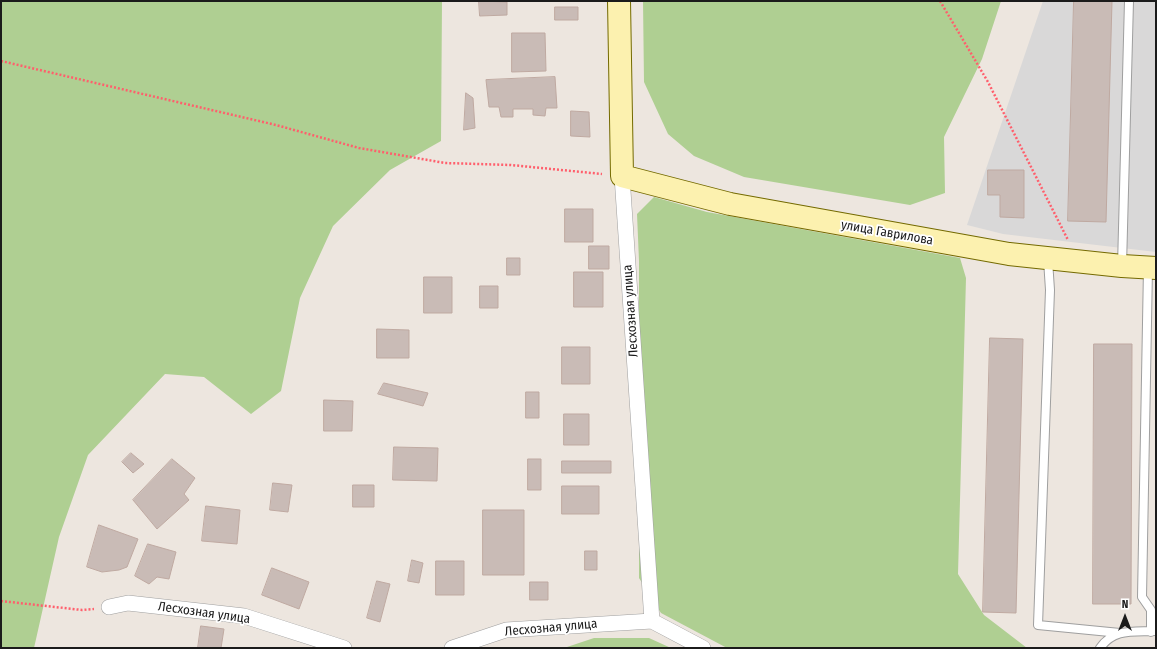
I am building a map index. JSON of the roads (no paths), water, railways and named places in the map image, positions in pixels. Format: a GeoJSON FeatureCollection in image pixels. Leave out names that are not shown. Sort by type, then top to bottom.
{"type":"FeatureCollection","features":[{"type":"Feature","properties":{"kind":"street","name":"Лесхозная улица"},"geometry":{"type":"LineString","coordinates":[[452,648],[506,630],[652,621],[622,176],[619,1]]}},
{"type":"Feature","properties":{"kind":"street","name":"улица Гаврилова"},"geometry":{"type":"LineString","coordinates":[[622,176],[730,204],[1008,254],[1152,268]]}},
{"type":"Feature","properties":{"kind":"street","name":"Лесхозная улица"},"geometry":{"type":"LineString","coordinates":[[108,606],[128,603],[244,616],[344,648]]}},
{"type":"Feature","properties":{"kind":"street"},"geometry":{"type":"LineString","coordinates":[[652,621],[703,648]]}},
{"type":"Feature","properties":{"kind":"lane"},"geometry":{"type":"LineString","coordinates":[[1122,266],[1129,1]]}},
{"type":"Feature","properties":{"kind":"lane"},"geometry":{"type":"LineString","coordinates":[[1048,259],[1050,290],[1038,626],[1120,633],[1154,631],[1151,610],[1142,598],[1152,268]]}},
{"type":"Feature","properties":{"kind":"lane"},"geometry":{"type":"LineString","coordinates":[[1100,648],[1107,639],[1120,633]]}}]}
